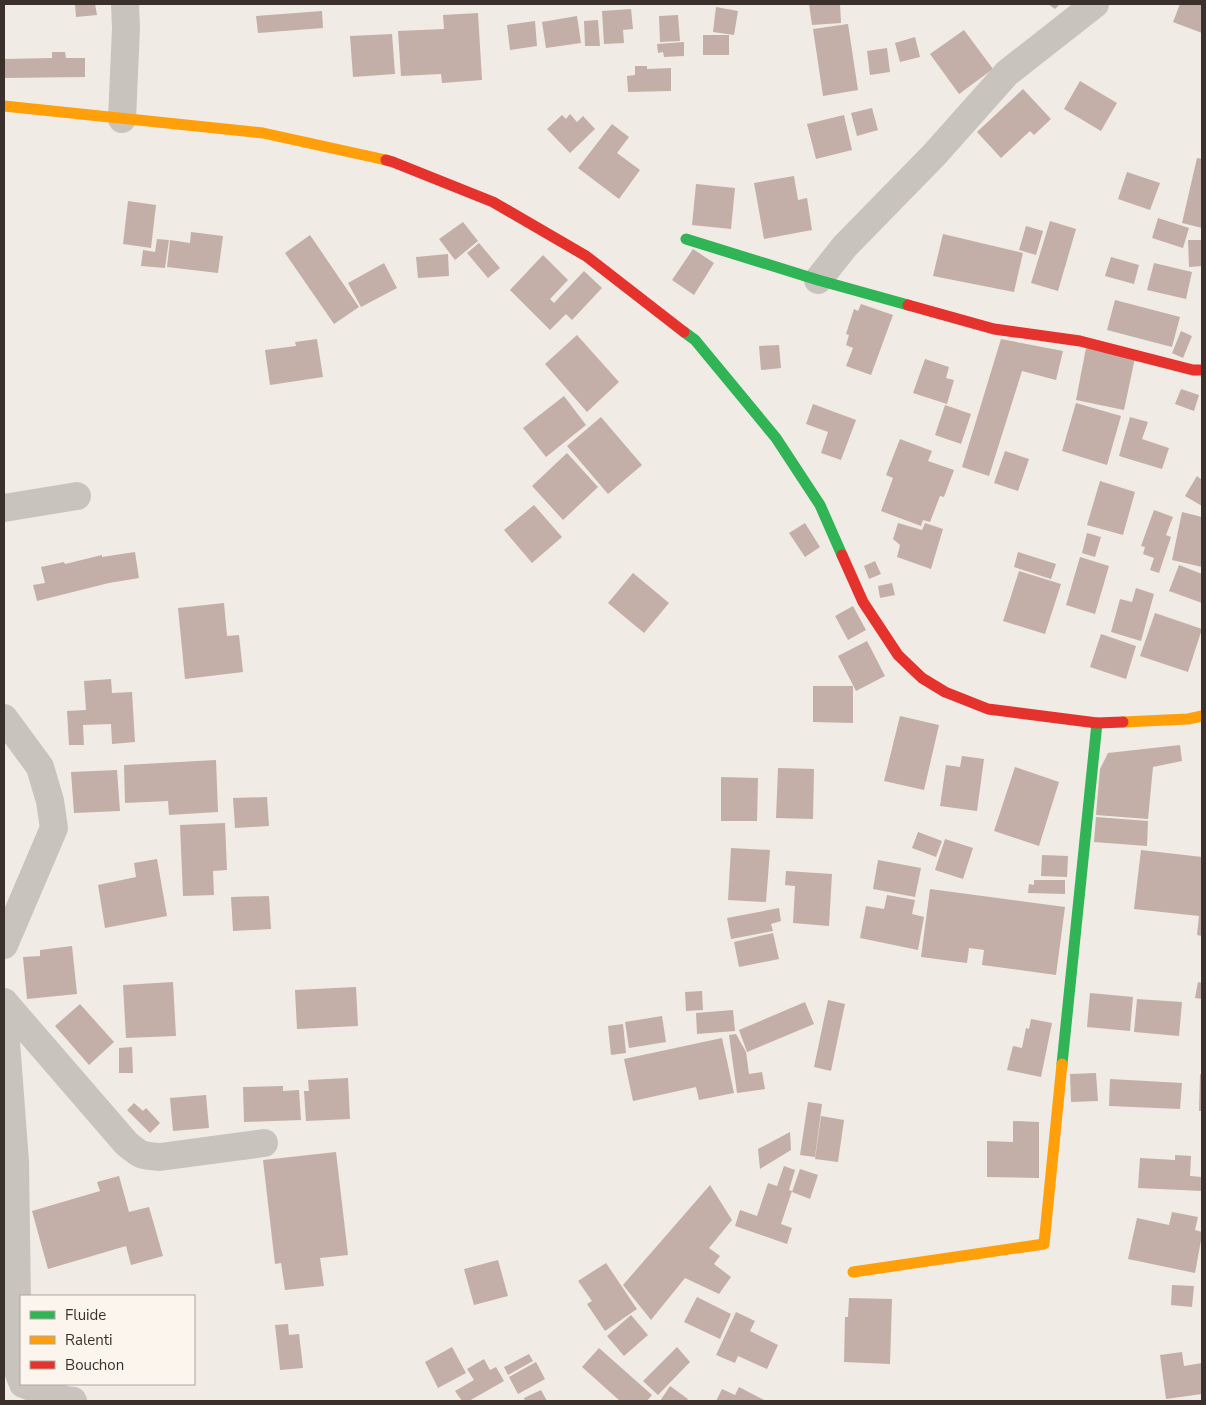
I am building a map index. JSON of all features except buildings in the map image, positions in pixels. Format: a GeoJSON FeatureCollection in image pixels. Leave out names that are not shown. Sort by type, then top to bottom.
{"type":"FeatureCollection","features":[{"type":"Feature","properties":{"kind":"street"},"geometry":{"type":"LineString","coordinates":[[122,119],[126,28],[125,4]]}},
{"type":"Feature","properties":{"kind":"street"},"geometry":{"type":"LineString","coordinates":[[818,280],[845,246],[934,155],[1008,73],[1095,4]]}},
{"type":"Feature","properties":{"kind":"street"},"geometry":{"type":"LineString","coordinates":[[4,106],[263,133],[393,162],[493,202],[586,256],[695,340],[776,438],[820,505],[864,602],[898,655],[922,678],[945,692],[988,709],[1097,723],[1188,719],[1202,716]]}},
{"type":"Feature","properties":{"kind":"street"},"geometry":{"type":"LineString","coordinates":[[686,239],[818,280],[994,329],[1080,341],[1193,370],[1202,370]]}},
{"type":"Feature","properties":{"kind":"street"},"geometry":{"type":"LineString","coordinates":[[4,508],[77,496]]}},
{"type":"Feature","properties":{"kind":"street"},"geometry":{"type":"LineString","coordinates":[[4,718],[40,768],[50,801],[54,828],[4,945]]}},
{"type":"Feature","properties":{"kind":"street"},"geometry":{"type":"LineString","coordinates":[[852,1272],[1044,1244],[1097,723]]}},
{"type":"Feature","properties":{"kind":"street"},"geometry":{"type":"LineString","coordinates":[[4,1002],[126,1143],[139,1154],[147,1157],[160,1157],[264,1143]]}},
{"type":"Feature","properties":{"kind":"street"},"geometry":{"type":"LineString","coordinates":[[4,1015],[18,1372],[20,1377]]}},
{"type":"Feature","properties":{"kind":"street"},"geometry":{"type":"LineString","coordinates":[[26,1385],[65,1400],[73,1401]]}},
{"type":"Feature","properties":{"kind":"traffic: fast"},"geometry":{"type":"LineString","coordinates":[[686,239],[818,280],[908,305]]}},
{"type":"Feature","properties":{"kind":"traffic: fast"},"geometry":{"type":"LineString","coordinates":[[684,332],[695,340],[776,438],[820,505],[842,555]]}},
{"type":"Feature","properties":{"kind":"traffic: fast"},"geometry":{"type":"LineString","coordinates":[[1062,1064],[1097,723]]}},
{"type":"Feature","properties":{"kind":"traffic: slow"},"geometry":{"type":"LineString","coordinates":[[4,106],[263,133],[386,160]]}},
{"type":"Feature","properties":{"kind":"traffic: slow"},"geometry":{"type":"LineString","coordinates":[[1123,722],[1188,719],[1202,716]]}},
{"type":"Feature","properties":{"kind":"traffic: slow"},"geometry":{"type":"LineString","coordinates":[[853,1272],[1044,1244],[1062,1064]]}},
{"type":"Feature","properties":{"kind":"traffic: jam"},"geometry":{"type":"LineString","coordinates":[[386,160],[493,202],[586,256],[684,332]]}},
{"type":"Feature","properties":{"kind":"traffic: jam"},"geometry":{"type":"LineString","coordinates":[[908,305],[994,329],[1080,341],[1193,370],[1202,370]]}},
{"type":"Feature","properties":{"kind":"traffic: jam"},"geometry":{"type":"LineString","coordinates":[[842,555],[863,602],[898,655],[922,678],[945,692],[988,709],[1097,723],[1123,722]]}}]}
